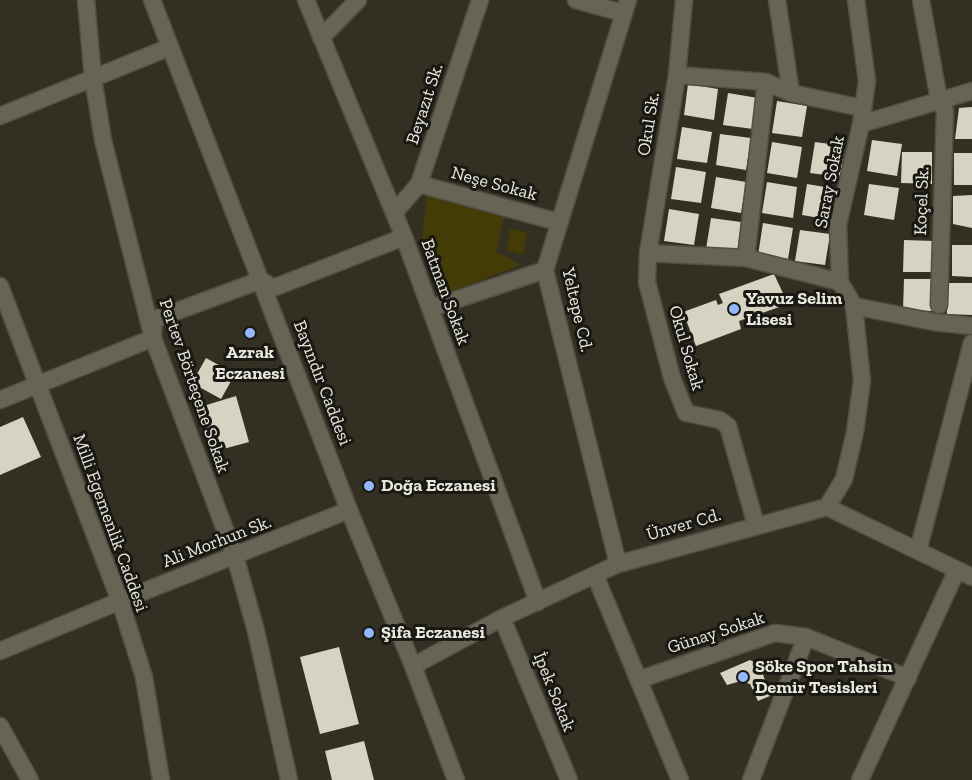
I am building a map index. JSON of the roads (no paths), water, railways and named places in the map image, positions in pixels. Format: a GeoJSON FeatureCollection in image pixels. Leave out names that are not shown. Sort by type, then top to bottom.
{"type":"FeatureCollection","features":[{"type":"Feature","properties":{"kind":"street","name":"Pertev Börteçene Sokak"},"geometry":{"type":"LineString","coordinates":[[86,0],[93,78],[103,140],[153,338],[235,556],[256,631],[289,780]]}},
{"type":"Feature","properties":{"kind":"street","name":"Bayındır Caddesi"},"geometry":{"type":"LineString","coordinates":[[152,0],[456,780]]}},
{"type":"Feature","properties":{"kind":"street","name":"Batman Sokak"},"geometry":{"type":"LineString","coordinates":[[306,0],[404,237],[538,602]]}},
{"type":"Feature","properties":{"kind":"street"},"geometry":{"type":"LineString","coordinates":[[321,38],[358,0]]}},
{"type":"Feature","properties":{"kind":"street","name":"Beyazıt Sk."},"geometry":{"type":"LineString","coordinates":[[394,213],[419,184],[480,0]]}},
{"type":"Feature","properties":{"kind":"street"},"geometry":{"type":"LineString","coordinates":[[576,0],[626,6]]}},
{"type":"Feature","properties":{"kind":"street","name":"Okul Sk."},"geometry":{"type":"LineString","coordinates":[[648,253],[677,75],[684,0]]}},
{"type":"Feature","properties":{"kind":"street"},"geometry":{"type":"LineString","coordinates":[[777,0],[791,93]]}},
{"type":"Feature","properties":{"kind":"street","name":"Saray Sokak"},"geometry":{"type":"LineString","coordinates":[[827,507],[844,479],[855,432],[862,381],[854,306],[840,282],[838,225],[862,116],[867,81],[856,0]]}},
{"type":"Feature","properties":{"kind":"street","name":"Koçel Sk."},"geometry":{"type":"LineString","coordinates":[[921,0],[939,100],[945,111],[939,305]]}},
{"type":"Feature","properties":{"kind":"street","name":"Yeltepe Cd."},"geometry":{"type":"LineString","coordinates":[[618,564],[545,270],[626,6]]}},
{"type":"Feature","properties":{"kind":"street"},"geometry":{"type":"LineString","coordinates":[[0,116],[170,47]]}},
{"type":"Feature","properties":{"kind":"street"},"geometry":{"type":"LineString","coordinates":[[677,75],[766,82],[791,93],[862,116],[972,91]]}},
{"type":"Feature","properties":{"kind":"street"},"geometry":{"type":"LineString","coordinates":[[746,258],[766,82]]}},
{"type":"Feature","properties":{"kind":"street","name":"Neşe Sokak"},"geometry":{"type":"LineString","coordinates":[[419,184],[558,222]]}},
{"type":"Feature","properties":{"kind":"street"},"geometry":{"type":"LineString","coordinates":[[0,400],[153,338],[153,320],[261,280],[273,288],[404,237]]}},
{"type":"Feature","properties":{"kind":"street"},"geometry":{"type":"LineString","coordinates":[[648,253],[746,258],[840,282]]}},
{"type":"Feature","properties":{"kind":"street","name":"Okul Sokak"},"geometry":{"type":"LineString","coordinates":[[648,253],[647,282],[672,378],[686,413],[720,420],[728,426],[756,525]]}},
{"type":"Feature","properties":{"kind":"street"},"geometry":{"type":"LineString","coordinates":[[431,309],[545,270]]}},
{"type":"Feature","properties":{"kind":"street","name":"Milli Egemenlik Caddesi"},"geometry":{"type":"LineString","coordinates":[[0,286],[120,601],[144,677],[161,780]]}},
{"type":"Feature","properties":{"kind":"street"},"geometry":{"type":"LineString","coordinates":[[854,306],[972,326]]}},
{"type":"Feature","properties":{"kind":"street"},"geometry":{"type":"LineString","coordinates":[[918,551],[972,343]]}},
{"type":"Feature","properties":{"kind":"street"},"geometry":{"type":"LineString","coordinates":[[827,507],[964,573],[908,678],[860,780]]}},
{"type":"Feature","properties":{"kind":"street","name":"Ünver Cd."},"geometry":{"type":"LineString","coordinates":[[413,666],[502,618],[618,564],[827,507]]}},
{"type":"Feature","properties":{"kind":"street","name":"Ali Morhun Sk."},"geometry":{"type":"LineString","coordinates":[[0,651],[349,510]]}},
{"type":"Feature","properties":{"kind":"street"},"geometry":{"type":"LineString","coordinates":[[595,575],[680,780]]}},
{"type":"Feature","properties":{"kind":"street","name":"İpek Sokak"},"geometry":{"type":"LineString","coordinates":[[502,618],[569,780]]}},
{"type":"Feature","properties":{"kind":"street","name":"Günay Sokak"},"geometry":{"type":"LineString","coordinates":[[638,680],[775,633],[806,637],[908,678]]}},
{"type":"Feature","properties":{"kind":"street"},"geometry":{"type":"LineString","coordinates":[[751,780],[806,637]]}},
{"type":"Feature","properties":{"kind":"street"},"geometry":{"type":"LineString","coordinates":[[0,726],[30,780]]}},
{"type":"Feature","properties":{"kind":"place","name":"Yavuz Selim Lisesi"},"geometry":{"type":"Point","coordinates":[734,309]}},
{"type":"Feature","properties":{"kind":"place","name":"Azrak Eczanesi"},"geometry":{"type":"Point","coordinates":[250,333]}},
{"type":"Feature","properties":{"kind":"place","name":"Doğa Eczanesi"},"geometry":{"type":"Point","coordinates":[369,486]}},
{"type":"Feature","properties":{"kind":"place","name":"Şifa Eczanesi"},"geometry":{"type":"Point","coordinates":[369,633]}},
{"type":"Feature","properties":{"kind":"place","name":"Söke Spor Tahsin Demir Tesisleri"},"geometry":{"type":"Point","coordinates":[743,677]}}]}
